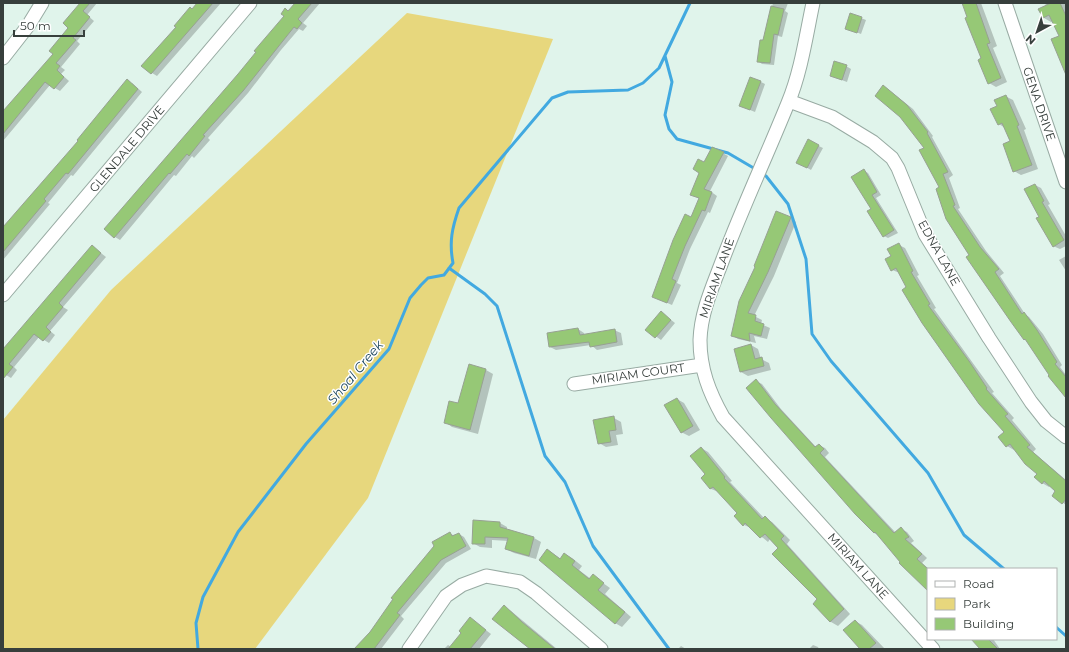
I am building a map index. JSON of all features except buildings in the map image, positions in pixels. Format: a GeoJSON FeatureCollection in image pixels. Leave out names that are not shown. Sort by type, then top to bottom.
{"type":"FeatureCollection","features":[{"type":"Feature","properties":{"kind":"street"},"geometry":{"type":"LineString","coordinates":[[3,58],[28,26],[42,3]]}},
{"type":"Feature","properties":{"kind":"street","name":"GLENDALE DRIVE"},"geometry":{"type":"LineString","coordinates":[[3,295],[250,3]]}},
{"type":"Feature","properties":{"kind":"street","name":"MIRIAM LANE"},"geometry":{"type":"LineString","coordinates":[[813,3],[802,53],[789,101],[742,208],[702,317],[700,341],[702,365],[709,392],[723,417],[933,649]]}},
{"type":"Feature","properties":{"kind":"street","name":"GENA DRIVE"},"geometry":{"type":"LineString","coordinates":[[1005,3],[1066,182]]}},
{"type":"Feature","properties":{"kind":"street","name":"EDNA LANE"},"geometry":{"type":"LineString","coordinates":[[789,101],[832,117],[873,142],[892,158],[898,168],[926,234],[989,338],[1031,402],[1046,421],[1066,437]]}},
{"type":"Feature","properties":{"kind":"street","name":"MIRIAM COURT"},"geometry":{"type":"LineString","coordinates":[[574,384],[702,365]]}},
{"type":"Feature","properties":{"kind":"street"},"geometry":{"type":"LineString","coordinates":[[409,649],[446,596],[462,585],[486,576],[520,582],[536,592],[601,649]]}},
{"type":"Feature","properties":{"kind":"green space"},"geometry":{"type":"Polygon","coordinates":[[[407,13],[553,39],[368,498],[255,649],[3,649],[3,420],[111,290],[407,13]]]}},
{"type":"Feature","properties":{"kind":"waterway","name":"Shoal Creek"},"geometry":{"type":"LineString","coordinates":[[198,649],[196,623],[203,597],[238,532],[306,444],[389,349],[410,298],[428,278],[444,275],[453,263],[451,248],[452,235],[459,208],[552,98],[568,92],[628,90],[643,83],[659,68],[690,3]]}},
{"type":"Feature","properties":{"kind":"waterway"},"geometry":{"type":"LineString","coordinates":[[665,56],[672,82],[665,115],[669,129],[677,139],[728,153],[757,170]]}},
{"type":"Feature","properties":{"kind":"waterway"},"geometry":{"type":"LineString","coordinates":[[761,173],[766,176],[788,204],[806,259],[812,334],[831,361],[928,473],[964,535],[1003,568]]}},
{"type":"Feature","properties":{"kind":"waterway"},"geometry":{"type":"LineString","coordinates":[[449,268],[485,294],[497,306],[545,456],[565,482],[593,546],[669,649]]}},
{"type":"Feature","properties":{"kind":"waterway"},"geometry":{"type":"LineString","coordinates":[[1057,628],[1066,636]]}}]}
